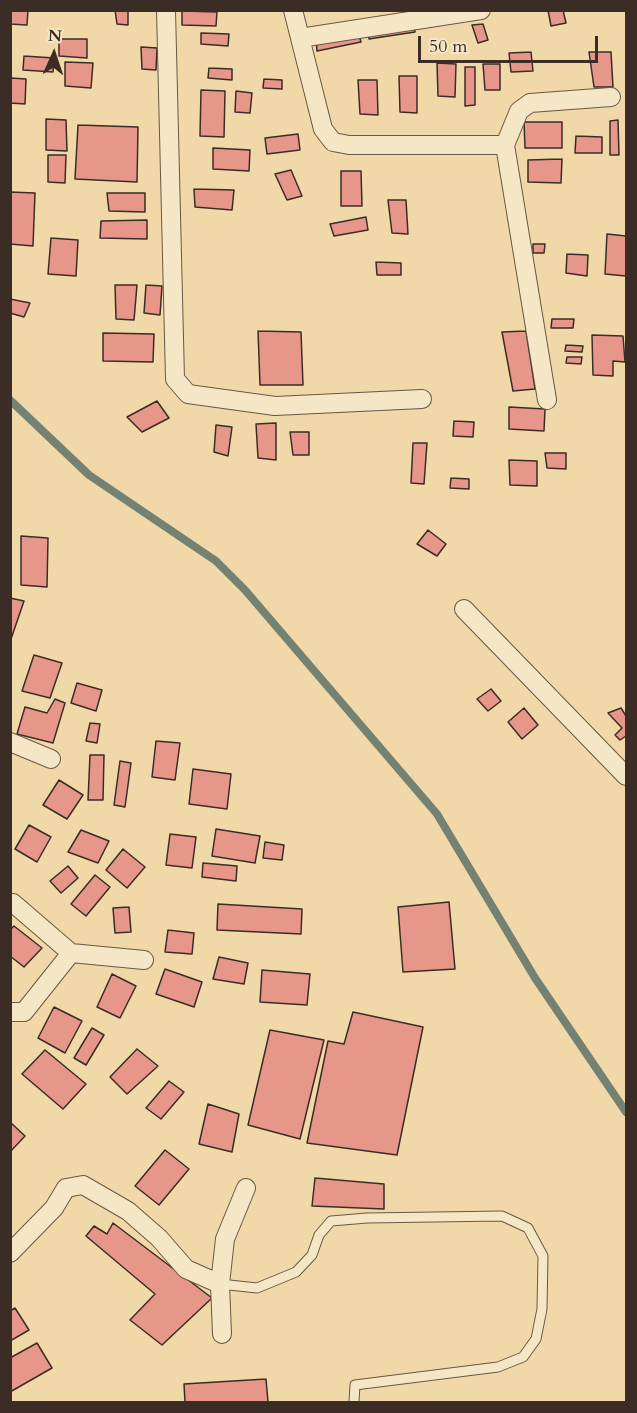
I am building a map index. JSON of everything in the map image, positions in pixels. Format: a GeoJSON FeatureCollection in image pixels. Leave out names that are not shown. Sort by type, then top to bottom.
{"type":"FeatureCollection","features":[{"type":"Feature","properties":{"kind":"street"},"geometry":{"type":"LineString","coordinates":[[166,10],[175,379],[188,394],[275,406],[422,399]]}},
{"type":"Feature","properties":{"kind":"street"},"geometry":{"type":"LineString","coordinates":[[293,10],[323,129],[333,142],[349,145],[505,145]]}},
{"type":"Feature","properties":{"kind":"street"},"geometry":{"type":"LineString","coordinates":[[300,38],[481,10]]}},
{"type":"Feature","properties":{"kind":"street"},"geometry":{"type":"LineString","coordinates":[[547,400],[505,145],[519,111],[531,103],[611,97]]}},
{"type":"Feature","properties":{"kind":"street"},"geometry":{"type":"LineString","coordinates":[[464,609],[627,776]]}},
{"type":"Feature","properties":{"kind":"street"},"geometry":{"type":"LineString","coordinates":[[10,742],[51,759]]}},
{"type":"Feature","properties":{"kind":"street"},"geometry":{"type":"LineString","coordinates":[[13,903],[71,953],[144,960]]}},
{"type":"Feature","properties":{"kind":"street"},"geometry":{"type":"LineString","coordinates":[[10,1012],[24,1012],[71,953]]}},
{"type":"Feature","properties":{"kind":"street"},"geometry":{"type":"LineString","coordinates":[[10,1253],[54,1208],[66,1188],[83,1185],[128,1211],[159,1238],[186,1269],[220,1284]]}},
{"type":"Feature","properties":{"kind":"street"},"geometry":{"type":"LineString","coordinates":[[222,1334],[220,1284],[225,1239],[246,1188]]}},
{"type":"Feature","properties":{"kind":"lane"},"geometry":{"type":"LineString","coordinates":[[220,1284],[256,1288],[296,1272],[312,1255],[319,1235],[332,1221],[366,1218],[501,1216],[528,1228],[543,1256],[542,1309],[536,1339],[523,1357],[498,1367],[355,1385],[354,1402]]}},
{"type":"Feature","properties":{"kind":"building"},"geometry":{"type":"Polygon","coordinates":[[[10,10],[28,10],[27,25],[10,24],[10,10]]]}},
{"type":"Feature","properties":{"kind":"building"},"geometry":{"type":"Polygon","coordinates":[[[115,10],[128,10],[128,25],[117,24],[115,10]]]}},
{"type":"Feature","properties":{"kind":"building"},"geometry":{"type":"Polygon","coordinates":[[[548,10],[563,10],[566,23],[551,26],[548,10]]]}},
{"type":"Feature","properties":{"kind":"building"},"geometry":{"type":"Polygon","coordinates":[[[182,11],[217,12],[216,26],[182,25],[182,11]]]}},
{"type":"Feature","properties":{"kind":"building"},"geometry":{"type":"Polygon","coordinates":[[[414,23],[415,32],[369,39],[368,31],[414,23]]]}},
{"type":"Feature","properties":{"kind":"building"},"geometry":{"type":"Polygon","coordinates":[[[483,24],[488,40],[478,43],[472,25],[483,24]]]}},
{"type":"Feature","properties":{"kind":"building"},"geometry":{"type":"Polygon","coordinates":[[[358,32],[361,42],[317,51],[316,39],[358,32]]]}},
{"type":"Feature","properties":{"kind":"building"},"geometry":{"type":"Polygon","coordinates":[[[201,33],[229,34],[228,46],[201,44],[201,33]]]}},
{"type":"Feature","properties":{"kind":"building"},"geometry":{"type":"Polygon","coordinates":[[[59,39],[87,39],[87,58],[59,56],[59,39]]]}},
{"type":"Feature","properties":{"kind":"building"},"geometry":{"type":"Polygon","coordinates":[[[141,47],[157,48],[156,70],[142,69],[141,47]]]}},
{"type":"Feature","properties":{"kind":"building"},"geometry":{"type":"Polygon","coordinates":[[[531,52],[533,71],[511,72],[509,53],[531,52]]]}},
{"type":"Feature","properties":{"kind":"building"},"geometry":{"type":"Polygon","coordinates":[[[589,52],[611,52],[613,87],[594,87],[589,52]]]}},
{"type":"Feature","properties":{"kind":"building"},"geometry":{"type":"Polygon","coordinates":[[[24,56],[54,58],[53,72],[23,70],[24,56]]]}},
{"type":"Feature","properties":{"kind":"building"},"geometry":{"type":"Polygon","coordinates":[[[65,62],[93,63],[91,88],[65,86],[65,62]]]}},
{"type":"Feature","properties":{"kind":"building"},"geometry":{"type":"Polygon","coordinates":[[[437,63],[456,64],[455,97],[438,96],[437,63]]]}},
{"type":"Feature","properties":{"kind":"building"},"geometry":{"type":"Polygon","coordinates":[[[483,64],[500,64],[500,90],[485,90],[483,64]]]}},
{"type":"Feature","properties":{"kind":"building"},"geometry":{"type":"Polygon","coordinates":[[[465,67],[475,67],[475,105],[465,106],[465,67]]]}},
{"type":"Feature","properties":{"kind":"building"},"geometry":{"type":"Polygon","coordinates":[[[209,68],[232,69],[232,80],[208,78],[209,68]]]}},
{"type":"Feature","properties":{"kind":"building"},"geometry":{"type":"Polygon","coordinates":[[[399,76],[417,76],[417,113],[400,112],[399,76]]]}},
{"type":"Feature","properties":{"kind":"building"},"geometry":{"type":"Polygon","coordinates":[[[11,78],[26,79],[25,104],[10,103],[11,78]]]}},
{"type":"Feature","properties":{"kind":"building"},"geometry":{"type":"Polygon","coordinates":[[[264,79],[282,80],[282,89],[263,88],[264,79]]]}},
{"type":"Feature","properties":{"kind":"building"},"geometry":{"type":"Polygon","coordinates":[[[358,80],[377,80],[378,115],[360,114],[358,80]]]}},
{"type":"Feature","properties":{"kind":"building"},"geometry":{"type":"Polygon","coordinates":[[[201,90],[225,91],[224,137],[200,136],[201,90]]]}},
{"type":"Feature","properties":{"kind":"building"},"geometry":{"type":"Polygon","coordinates":[[[236,91],[252,93],[250,113],[235,112],[236,91]]]}},
{"type":"Feature","properties":{"kind":"building"},"geometry":{"type":"Polygon","coordinates":[[[46,119],[66,120],[67,151],[46,150],[46,119]]]}},
{"type":"Feature","properties":{"kind":"building"},"geometry":{"type":"Polygon","coordinates":[[[618,120],[619,155],[610,155],[610,121],[618,120]]]}},
{"type":"Feature","properties":{"kind":"building"},"geometry":{"type":"Polygon","coordinates":[[[524,122],[562,122],[562,148],[525,148],[524,122]]]}},
{"type":"Feature","properties":{"kind":"building"},"geometry":{"type":"Polygon","coordinates":[[[78,125],[138,127],[137,182],[75,179],[78,125]]]}},
{"type":"Feature","properties":{"kind":"building"},"geometry":{"type":"Polygon","coordinates":[[[298,134],[300,150],[267,154],[265,138],[298,134]]]}},
{"type":"Feature","properties":{"kind":"building"},"geometry":{"type":"Polygon","coordinates":[[[576,136],[602,137],[602,153],[575,153],[576,136]]]}},
{"type":"Feature","properties":{"kind":"building"},"geometry":{"type":"Polygon","coordinates":[[[213,148],[250,150],[249,171],[213,169],[213,148]]]}},
{"type":"Feature","properties":{"kind":"building"},"geometry":{"type":"Polygon","coordinates":[[[48,155],[66,155],[65,183],[48,182],[48,155]]]}},
{"type":"Feature","properties":{"kind":"building"},"geometry":{"type":"Polygon","coordinates":[[[562,159],[561,183],[528,182],[528,160],[562,159]]]}},
{"type":"Feature","properties":{"kind":"building"},"geometry":{"type":"Polygon","coordinates":[[[291,170],[302,196],[287,200],[275,174],[291,170]]]}},
{"type":"Feature","properties":{"kind":"building"},"geometry":{"type":"Polygon","coordinates":[[[341,171],[361,171],[362,206],[341,206],[341,171]]]}},
{"type":"Feature","properties":{"kind":"building"},"geometry":{"type":"Polygon","coordinates":[[[194,189],[234,190],[232,210],[195,207],[194,189]]]}},
{"type":"Feature","properties":{"kind":"building"},"geometry":{"type":"Polygon","coordinates":[[[10,192],[35,193],[33,246],[10,244],[10,192]]]}},
{"type":"Feature","properties":{"kind":"building"},"geometry":{"type":"Polygon","coordinates":[[[107,193],[145,193],[145,212],[109,211],[107,193]]]}},
{"type":"Feature","properties":{"kind":"building"},"geometry":{"type":"Polygon","coordinates":[[[388,200],[406,200],[408,234],[392,233],[388,200]]]}},
{"type":"Feature","properties":{"kind":"building"},"geometry":{"type":"Polygon","coordinates":[[[366,217],[368,230],[334,236],[330,224],[366,217]]]}},
{"type":"Feature","properties":{"kind":"building"},"geometry":{"type":"Polygon","coordinates":[[[147,220],[147,239],[100,238],[101,221],[147,220]]]}},
{"type":"Feature","properties":{"kind":"building"},"geometry":{"type":"Polygon","coordinates":[[[607,234],[626,236],[626,276],[605,274],[607,234]]]}},
{"type":"Feature","properties":{"kind":"building"},"geometry":{"type":"Polygon","coordinates":[[[51,238],[78,240],[76,276],[48,274],[51,238]]]}},
{"type":"Feature","properties":{"kind":"building"},"geometry":{"type":"Polygon","coordinates":[[[533,244],[545,244],[544,253],[533,253],[533,244]]]}},
{"type":"Feature","properties":{"kind":"building"},"geometry":{"type":"Polygon","coordinates":[[[567,254],[588,255],[587,276],[566,273],[567,254]]]}},
{"type":"Feature","properties":{"kind":"building"},"geometry":{"type":"Polygon","coordinates":[[[376,262],[401,263],[401,275],[377,275],[376,262]]]}},
{"type":"Feature","properties":{"kind":"building"},"geometry":{"type":"Polygon","coordinates":[[[115,285],[137,285],[134,320],[116,319],[115,285]]]}},
{"type":"Feature","properties":{"kind":"building"},"geometry":{"type":"Polygon","coordinates":[[[146,285],[162,286],[160,315],[144,313],[146,285]]]}},
{"type":"Feature","properties":{"kind":"building"},"geometry":{"type":"Polygon","coordinates":[[[10,299],[30,303],[24,317],[10,313],[10,299]]]}},
{"type":"Feature","properties":{"kind":"building"},"geometry":{"type":"Polygon","coordinates":[[[552,319],[574,319],[573,328],[551,328],[552,319]]]}},
{"type":"Feature","properties":{"kind":"building"},"geometry":{"type":"Polygon","coordinates":[[[258,331],[301,332],[303,385],[260,385],[258,331]]]}},
{"type":"Feature","properties":{"kind":"building"},"geometry":{"type":"Polygon","coordinates":[[[526,331],[535,389],[513,391],[502,332],[526,331]]]}},
{"type":"Feature","properties":{"kind":"building"},"geometry":{"type":"Polygon","coordinates":[[[103,333],[154,334],[153,362],[103,361],[103,333]]]}},
{"type":"Feature","properties":{"kind":"building"},"geometry":{"type":"Polygon","coordinates":[[[592,335],[623,336],[625,362],[613,361],[613,376],[593,375],[592,335]]]}},
{"type":"Feature","properties":{"kind":"building"},"geometry":{"type":"Polygon","coordinates":[[[566,345],[583,346],[582,352],[565,351],[566,345]]]}},
{"type":"Feature","properties":{"kind":"building"},"geometry":{"type":"Polygon","coordinates":[[[567,357],[582,357],[581,364],[566,363],[567,357]]]}},
{"type":"Feature","properties":{"kind":"building"},"geometry":{"type":"Polygon","coordinates":[[[157,401],[169,418],[142,432],[127,417],[157,401]]]}},
{"type":"Feature","properties":{"kind":"building"},"geometry":{"type":"Polygon","coordinates":[[[509,407],[545,409],[544,431],[509,429],[509,407]]]}},
{"type":"Feature","properties":{"kind":"building"},"geometry":{"type":"Polygon","coordinates":[[[454,421],[474,422],[473,437],[453,436],[454,421]]]}},
{"type":"Feature","properties":{"kind":"building"},"geometry":{"type":"Polygon","coordinates":[[[276,423],[276,460],[258,458],[256,424],[276,423]]]}},
{"type":"Feature","properties":{"kind":"building"},"geometry":{"type":"Polygon","coordinates":[[[216,425],[232,427],[228,456],[214,452],[216,425]]]}},
{"type":"Feature","properties":{"kind":"building"},"geometry":{"type":"Polygon","coordinates":[[[290,432],[309,432],[309,455],[293,455],[290,432]]]}},
{"type":"Feature","properties":{"kind":"building"},"geometry":{"type":"Polygon","coordinates":[[[413,443],[427,443],[424,484],[411,483],[413,443]]]}},
{"type":"Feature","properties":{"kind":"building"},"geometry":{"type":"Polygon","coordinates":[[[545,453],[566,453],[566,469],[547,468],[545,453]]]}},
{"type":"Feature","properties":{"kind":"building"},"geometry":{"type":"Polygon","coordinates":[[[509,460],[537,461],[537,486],[510,485],[509,460]]]}},
{"type":"Feature","properties":{"kind":"building"},"geometry":{"type":"Polygon","coordinates":[[[451,478],[469,479],[469,489],[450,488],[451,478]]]}},
{"type":"Feature","properties":{"kind":"building"},"geometry":{"type":"Polygon","coordinates":[[[428,530],[446,544],[437,556],[417,544],[428,530]]]}},
{"type":"Feature","properties":{"kind":"building"},"geometry":{"type":"Polygon","coordinates":[[[21,536],[48,538],[47,587],[21,585],[21,536]]]}},
{"type":"Feature","properties":{"kind":"building"},"geometry":{"type":"Polygon","coordinates":[[[10,598],[24,601],[10,642],[10,598]]]}},
{"type":"Feature","properties":{"kind":"building"},"geometry":{"type":"Polygon","coordinates":[[[34,655],[62,663],[50,698],[22,691],[34,655]]]}},
{"type":"Feature","properties":{"kind":"building"},"geometry":{"type":"Polygon","coordinates":[[[77,683],[102,690],[96,711],[71,703],[77,683]]]}},
{"type":"Feature","properties":{"kind":"building"},"geometry":{"type":"Polygon","coordinates":[[[491,689],[501,701],[488,711],[477,699],[491,689]]]}},
{"type":"Feature","properties":{"kind":"building"},"geometry":{"type":"Polygon","coordinates":[[[55,699],[65,703],[53,743],[17,734],[25,707],[47,713],[55,699]]]}},
{"type":"Feature","properties":{"kind":"building"},"geometry":{"type":"Polygon","coordinates":[[[524,708],[538,725],[522,739],[508,722],[524,708]]]}},
{"type":"Feature","properties":{"kind":"building"},"geometry":{"type":"Polygon","coordinates":[[[621,708],[626,716],[626,736],[620,740],[615,735],[622,728],[608,713],[621,708]]]}},
{"type":"Feature","properties":{"kind":"building"},"geometry":{"type":"Polygon","coordinates":[[[90,723],[100,724],[97,743],[86,741],[90,723]]]}},
{"type":"Feature","properties":{"kind":"building"},"geometry":{"type":"Polygon","coordinates":[[[156,741],[180,743],[175,780],[152,777],[156,741]]]}},
{"type":"Feature","properties":{"kind":"building"},"geometry":{"type":"Polygon","coordinates":[[[90,755],[104,755],[103,800],[88,800],[90,755]]]}},
{"type":"Feature","properties":{"kind":"building"},"geometry":{"type":"Polygon","coordinates":[[[120,761],[131,763],[125,807],[114,805],[120,761]]]}},
{"type":"Feature","properties":{"kind":"building"},"geometry":{"type":"Polygon","coordinates":[[[193,769],[231,774],[227,809],[189,804],[193,769]]]}},
{"type":"Feature","properties":{"kind":"building"},"geometry":{"type":"Polygon","coordinates":[[[59,780],[83,795],[67,819],[43,805],[59,780]]]}},
{"type":"Feature","properties":{"kind":"building"},"geometry":{"type":"Polygon","coordinates":[[[29,825],[51,837],[37,862],[15,849],[29,825]]]}},
{"type":"Feature","properties":{"kind":"building"},"geometry":{"type":"Polygon","coordinates":[[[216,829],[260,836],[255,863],[212,856],[216,829]]]}},
{"type":"Feature","properties":{"kind":"building"},"geometry":{"type":"Polygon","coordinates":[[[81,830],[109,841],[98,863],[68,852],[81,830]]]}},
{"type":"Feature","properties":{"kind":"building"},"geometry":{"type":"Polygon","coordinates":[[[170,834],[196,837],[192,868],[166,865],[170,834]]]}},
{"type":"Feature","properties":{"kind":"building"},"geometry":{"type":"Polygon","coordinates":[[[265,842],[284,845],[282,860],[263,858],[265,842]]]}},
{"type":"Feature","properties":{"kind":"building"},"geometry":{"type":"Polygon","coordinates":[[[123,849],[145,867],[127,888],[106,870],[123,849]]]}},
{"type":"Feature","properties":{"kind":"building"},"geometry":{"type":"Polygon","coordinates":[[[203,863],[237,866],[236,881],[202,877],[203,863]]]}},
{"type":"Feature","properties":{"kind":"building"},"geometry":{"type":"Polygon","coordinates":[[[68,866],[78,878],[61,893],[50,881],[68,866]]]}},
{"type":"Feature","properties":{"kind":"building"},"geometry":{"type":"Polygon","coordinates":[[[95,875],[110,887],[86,916],[71,904],[95,875]]]}},
{"type":"Feature","properties":{"kind":"building"},"geometry":{"type":"Polygon","coordinates":[[[449,902],[455,969],[403,972],[398,907],[449,902]]]}},
{"type":"Feature","properties":{"kind":"building"},"geometry":{"type":"Polygon","coordinates":[[[218,904],[302,909],[301,934],[217,930],[218,904]]]}},
{"type":"Feature","properties":{"kind":"building"},"geometry":{"type":"Polygon","coordinates":[[[129,907],[131,932],[115,933],[113,908],[129,907]]]}},
{"type":"Feature","properties":{"kind":"building"},"geometry":{"type":"Polygon","coordinates":[[[14,926],[42,948],[24,967],[10,956],[10,930],[14,926]]]}},
{"type":"Feature","properties":{"kind":"building"},"geometry":{"type":"Polygon","coordinates":[[[168,930],[194,933],[192,954],[165,952],[168,930]]]}},
{"type":"Feature","properties":{"kind":"building"},"geometry":{"type":"Polygon","coordinates":[[[219,957],[248,963],[244,984],[213,979],[219,957]]]}},
{"type":"Feature","properties":{"kind":"building"},"geometry":{"type":"Polygon","coordinates":[[[165,969],[202,982],[194,1007],[156,994],[165,969]]]}},
{"type":"Feature","properties":{"kind":"building"},"geometry":{"type":"Polygon","coordinates":[[[262,970],[310,974],[307,1005],[260,1002],[262,970]]]}},
{"type":"Feature","properties":{"kind":"building"},"geometry":{"type":"Polygon","coordinates":[[[112,974],[136,986],[120,1018],[97,1007],[112,974]]]}},
{"type":"Feature","properties":{"kind":"building"},"geometry":{"type":"Polygon","coordinates":[[[54,1007],[82,1021],[65,1053],[38,1038],[54,1007]]]}},
{"type":"Feature","properties":{"kind":"building"},"geometry":{"type":"Polygon","coordinates":[[[353,1012],[423,1027],[397,1155],[307,1143],[328,1041],[344,1044],[353,1012]]]}},
{"type":"Feature","properties":{"kind":"building"},"geometry":{"type":"Polygon","coordinates":[[[92,1028],[104,1035],[86,1065],[74,1058],[92,1028]]]}},
{"type":"Feature","properties":{"kind":"building"},"geometry":{"type":"Polygon","coordinates":[[[270,1030],[324,1040],[300,1139],[248,1125],[270,1030]]]}},
{"type":"Feature","properties":{"kind":"building"},"geometry":{"type":"Polygon","coordinates":[[[137,1049],[158,1066],[127,1094],[110,1077],[137,1049]]]}},
{"type":"Feature","properties":{"kind":"building"},"geometry":{"type":"Polygon","coordinates":[[[45,1050],[86,1084],[63,1109],[22,1074],[45,1050]]]}},
{"type":"Feature","properties":{"kind":"building"},"geometry":{"type":"Polygon","coordinates":[[[169,1081],[184,1092],[161,1119],[146,1108],[169,1081]]]}},
{"type":"Feature","properties":{"kind":"building"},"geometry":{"type":"Polygon","coordinates":[[[208,1104],[239,1114],[232,1152],[199,1144],[208,1104]]]}},
{"type":"Feature","properties":{"kind":"building"},"geometry":{"type":"Polygon","coordinates":[[[10,1122],[25,1136],[10,1152],[10,1122]]]}},
{"type":"Feature","properties":{"kind":"building"},"geometry":{"type":"Polygon","coordinates":[[[165,1150],[189,1169],[159,1205],[135,1186],[165,1150]]]}},
{"type":"Feature","properties":{"kind":"building"},"geometry":{"type":"Polygon","coordinates":[[[315,1178],[384,1184],[384,1209],[312,1206],[315,1178]]]}},
{"type":"Feature","properties":{"kind":"building"},"geometry":{"type":"Polygon","coordinates":[[[113,1223],[212,1298],[162,1345],[130,1320],[155,1294],[86,1236],[94,1226],[107,1234],[113,1223]]]}},
{"type":"Feature","properties":{"kind":"building"},"geometry":{"type":"Polygon","coordinates":[[[15,1308],[29,1330],[10,1341],[10,1311],[15,1308]]]}},
{"type":"Feature","properties":{"kind":"building"},"geometry":{"type":"Polygon","coordinates":[[[37,1343],[52,1368],[10,1392],[10,1358],[37,1343]]]}},
{"type":"Feature","properties":{"kind":"building"},"geometry":{"type":"Polygon","coordinates":[[[266,1379],[268,1402],[185,1402],[184,1384],[266,1379]]]}},
{"type":"Feature","properties":{"kind":"waterway"},"geometry":{"type":"LineString","coordinates":[[10,400],[89,475],[216,561],[245,590],[437,814],[535,978],[626,1112]]}}]}
